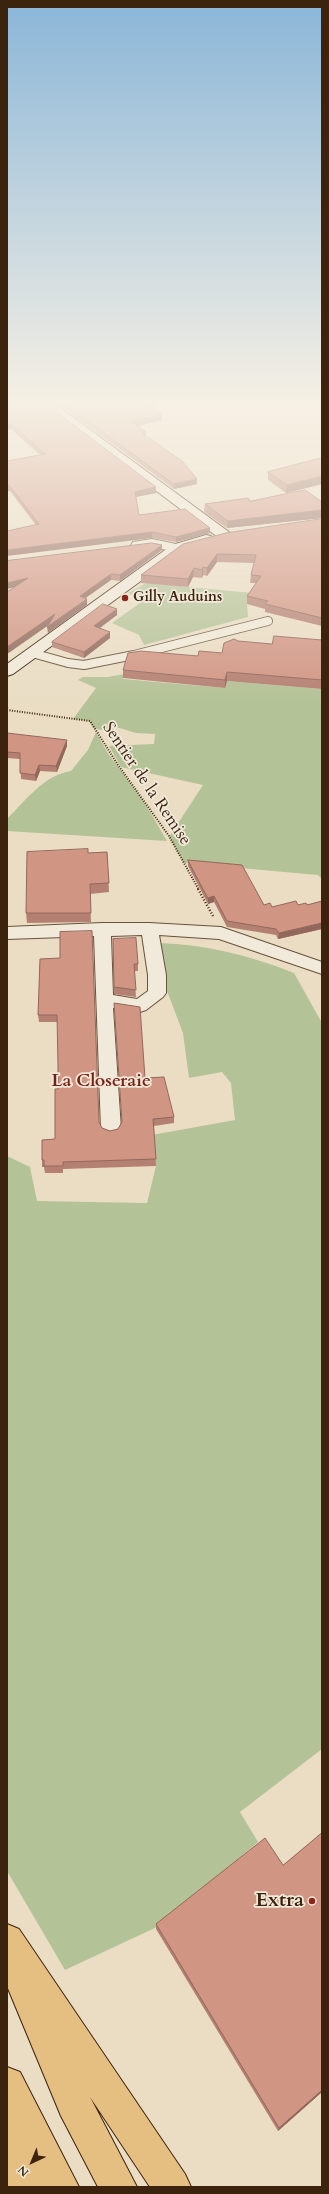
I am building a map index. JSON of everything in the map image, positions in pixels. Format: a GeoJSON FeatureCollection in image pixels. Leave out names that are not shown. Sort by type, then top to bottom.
{"type":"FeatureCollection","features":[{"type":"Feature","properties":{"kind":"highway"},"geometry":{"type":"LineString","coordinates":[[7,1941],[172,2187]]}},
{"type":"Feature","properties":{"kind":"highway"},"geometry":{"type":"LineString","coordinates":[[7,1947],[74,2104],[118,2187]]}},
{"type":"Feature","properties":{"kind":"highway"},"geometry":{"type":"LineString","coordinates":[[12,2094],[15,2164],[24,2187]]}},
{"type":"Feature","properties":{"kind":"highway"},"geometry":{"type":"LineString","coordinates":[[12,2094],[60,2187]]}},
{"type":"Feature","properties":{"kind":"street"},"geometry":{"type":"LineString","coordinates":[[7,671],[177,548],[230,534],[185,501]]}},
{"type":"Feature","properties":{"kind":"street"},"geometry":{"type":"LineString","coordinates":[[122,547],[152,543],[177,548]]}},
{"type":"Feature","properties":{"kind":"street"},"geometry":{"type":"LineString","coordinates":[[7,933],[102,929],[149,929],[221,933],[322,968]]}},
{"type":"Feature","properties":{"kind":"street"},"geometry":{"type":"LineString","coordinates":[[102,929],[111,1129]]}},
{"type":"Feature","properties":{"kind":"street"},"geometry":{"type":"LineString","coordinates":[[104,1000],[140,1006],[157,993],[157,975],[149,929]]}},
{"type":"Feature","properties":{"kind":"lane"},"geometry":{"type":"LineString","coordinates":[[32,653],[68,663],[84,664],[134,655],[268,621]]}},
{"type":"Feature","properties":{"kind":"path","name":"Sentier de la Remise"},"geometry":{"type":"LineString","coordinates":[[7,710],[90,721],[107,752],[121,768],[169,837],[221,933]]}},
{"type":"Feature","properties":{"kind":"green space"},"geometry":{"type":"Polygon","coordinates":[[[146,583],[252,593],[247,604],[248,617],[144,645],[139,635],[112,623],[144,600],[128,593],[146,583]]]}},
{"type":"Feature","properties":{"kind":"green space"},"geometry":{"type":"Polygon","coordinates":[[[124,674],[123,679],[225,688],[227,681],[322,689],[322,879],[318,875],[184,863],[169,837],[203,785],[121,767],[109,746],[154,744],[155,734],[136,733],[116,727],[111,732],[93,728],[90,721],[73,719],[96,688],[78,680],[83,677],[108,677],[124,674]]]}},
{"type":"Feature","properties":{"kind":"green space"},"geometry":{"type":"Polygon","coordinates":[[[96,732],[107,752],[143,800],[167,841],[7,831],[7,819],[36,789],[44,783],[61,773],[71,771],[88,750],[96,732]]]}},
{"type":"Feature","properties":{"kind":"green space"},"geometry":{"type":"Polygon","coordinates":[[[159,943],[211,948],[245,956],[294,973],[322,1023],[322,1749],[240,1812],[258,1842],[159,1926],[65,1970],[7,1871],[7,1156],[30,1167],[37,1201],[147,1203],[156,1166],[152,1135],[235,1120],[231,1083],[222,1072],[189,1078],[183,1033],[164,983],[159,943]]]}},
{"type":"Feature","properties":{"kind":"building"},"geometry":{"type":"Polygon","coordinates":[[[22,501],[137,501],[139,515],[185,509],[210,528],[176,537],[152,532],[7,550],[7,531],[39,524],[22,501]]]}},
{"type":"Feature","properties":{"kind":"building"},"geometry":{"type":"Polygon","coordinates":[[[224,501],[321,501],[322,510],[228,521],[205,504],[224,501]]]}},
{"type":"Feature","properties":{"kind":"building"},"geometry":{"type":"Polygon","coordinates":[[[322,519],[322,618],[265,604],[268,601],[247,596],[261,576],[251,575],[256,555],[217,554],[207,568],[203,567],[202,570],[194,568],[188,579],[141,575],[183,544],[226,533],[322,519]]]}},
{"type":"Feature","properties":{"kind":"building"},"geometry":{"type":"Polygon","coordinates":[[[152,543],[162,545],[120,575],[111,574],[80,596],[87,599],[47,627],[55,614],[7,647],[7,592],[28,578],[7,583],[7,561],[152,543]]]}},
{"type":"Feature","properties":{"kind":"building"},"geometry":{"type":"Polygon","coordinates":[[[103,604],[117,609],[94,626],[110,632],[84,652],[52,642],[103,604]]]}},
{"type":"Feature","properties":{"kind":"building"},"geometry":{"type":"Polygon","coordinates":[[[274,636],[322,640],[322,680],[227,672],[225,680],[123,670],[128,653],[141,651],[198,656],[199,651],[222,653],[224,643],[234,639],[238,641],[272,644],[274,636]]]}},
{"type":"Feature","properties":{"kind":"building"},"geometry":{"type":"Polygon","coordinates":[[[7,733],[67,740],[56,766],[39,765],[35,775],[20,773],[20,753],[7,752],[7,733]]]}},
{"type":"Feature","properties":{"kind":"building"},"geometry":{"type":"Polygon","coordinates":[[[88,849],[88,853],[107,852],[109,883],[90,884],[91,913],[26,913],[27,852],[88,849]]]}},
{"type":"Feature","properties":{"kind":"building"},"geometry":{"type":"Polygon","coordinates":[[[188,860],[242,865],[264,905],[270,903],[272,907],[296,901],[298,905],[306,903],[307,905],[322,901],[322,923],[279,933],[276,929],[227,921],[214,896],[208,898],[188,860]]]}},
{"type":"Feature","properties":{"kind":"building"},"geometry":{"type":"Polygon","coordinates":[[[92,931],[99,1122],[102,1128],[110,1131],[118,1129],[122,1122],[114,1003],[140,1007],[145,1078],[164,1077],[174,1117],[153,1119],[156,1159],[63,1162],[63,1166],[44,1166],[44,1160],[42,1160],[42,1140],[55,1139],[55,1089],[58,1089],[58,1066],[57,1015],[38,1015],[40,959],[60,958],[60,932],[92,931]]]}},
{"type":"Feature","properties":{"kind":"building"},"geometry":{"type":"Polygon","coordinates":[[[136,938],[138,964],[134,964],[136,990],[114,987],[113,939],[136,938]]]}},
{"type":"Feature","properties":{"kind":"building"},"geometry":{"type":"Polygon","coordinates":[[[322,1833],[322,2090],[279,2128],[156,1924],[265,1838],[283,1865],[322,1833]]]}},
{"type":"Feature","properties":{"kind":"place","name":"Gilly Auduins"},"geometry":{"type":"Point","coordinates":[125,598]}},
{"type":"Feature","properties":{"kind":"place","name":"Extra"},"geometry":{"type":"Point","coordinates":[312,1901]}},
{"type":"Feature","properties":{"kind":"district","name":"La Closeraie"},"geometry":{"type":"Point","coordinates":[101,1082]}}]}
